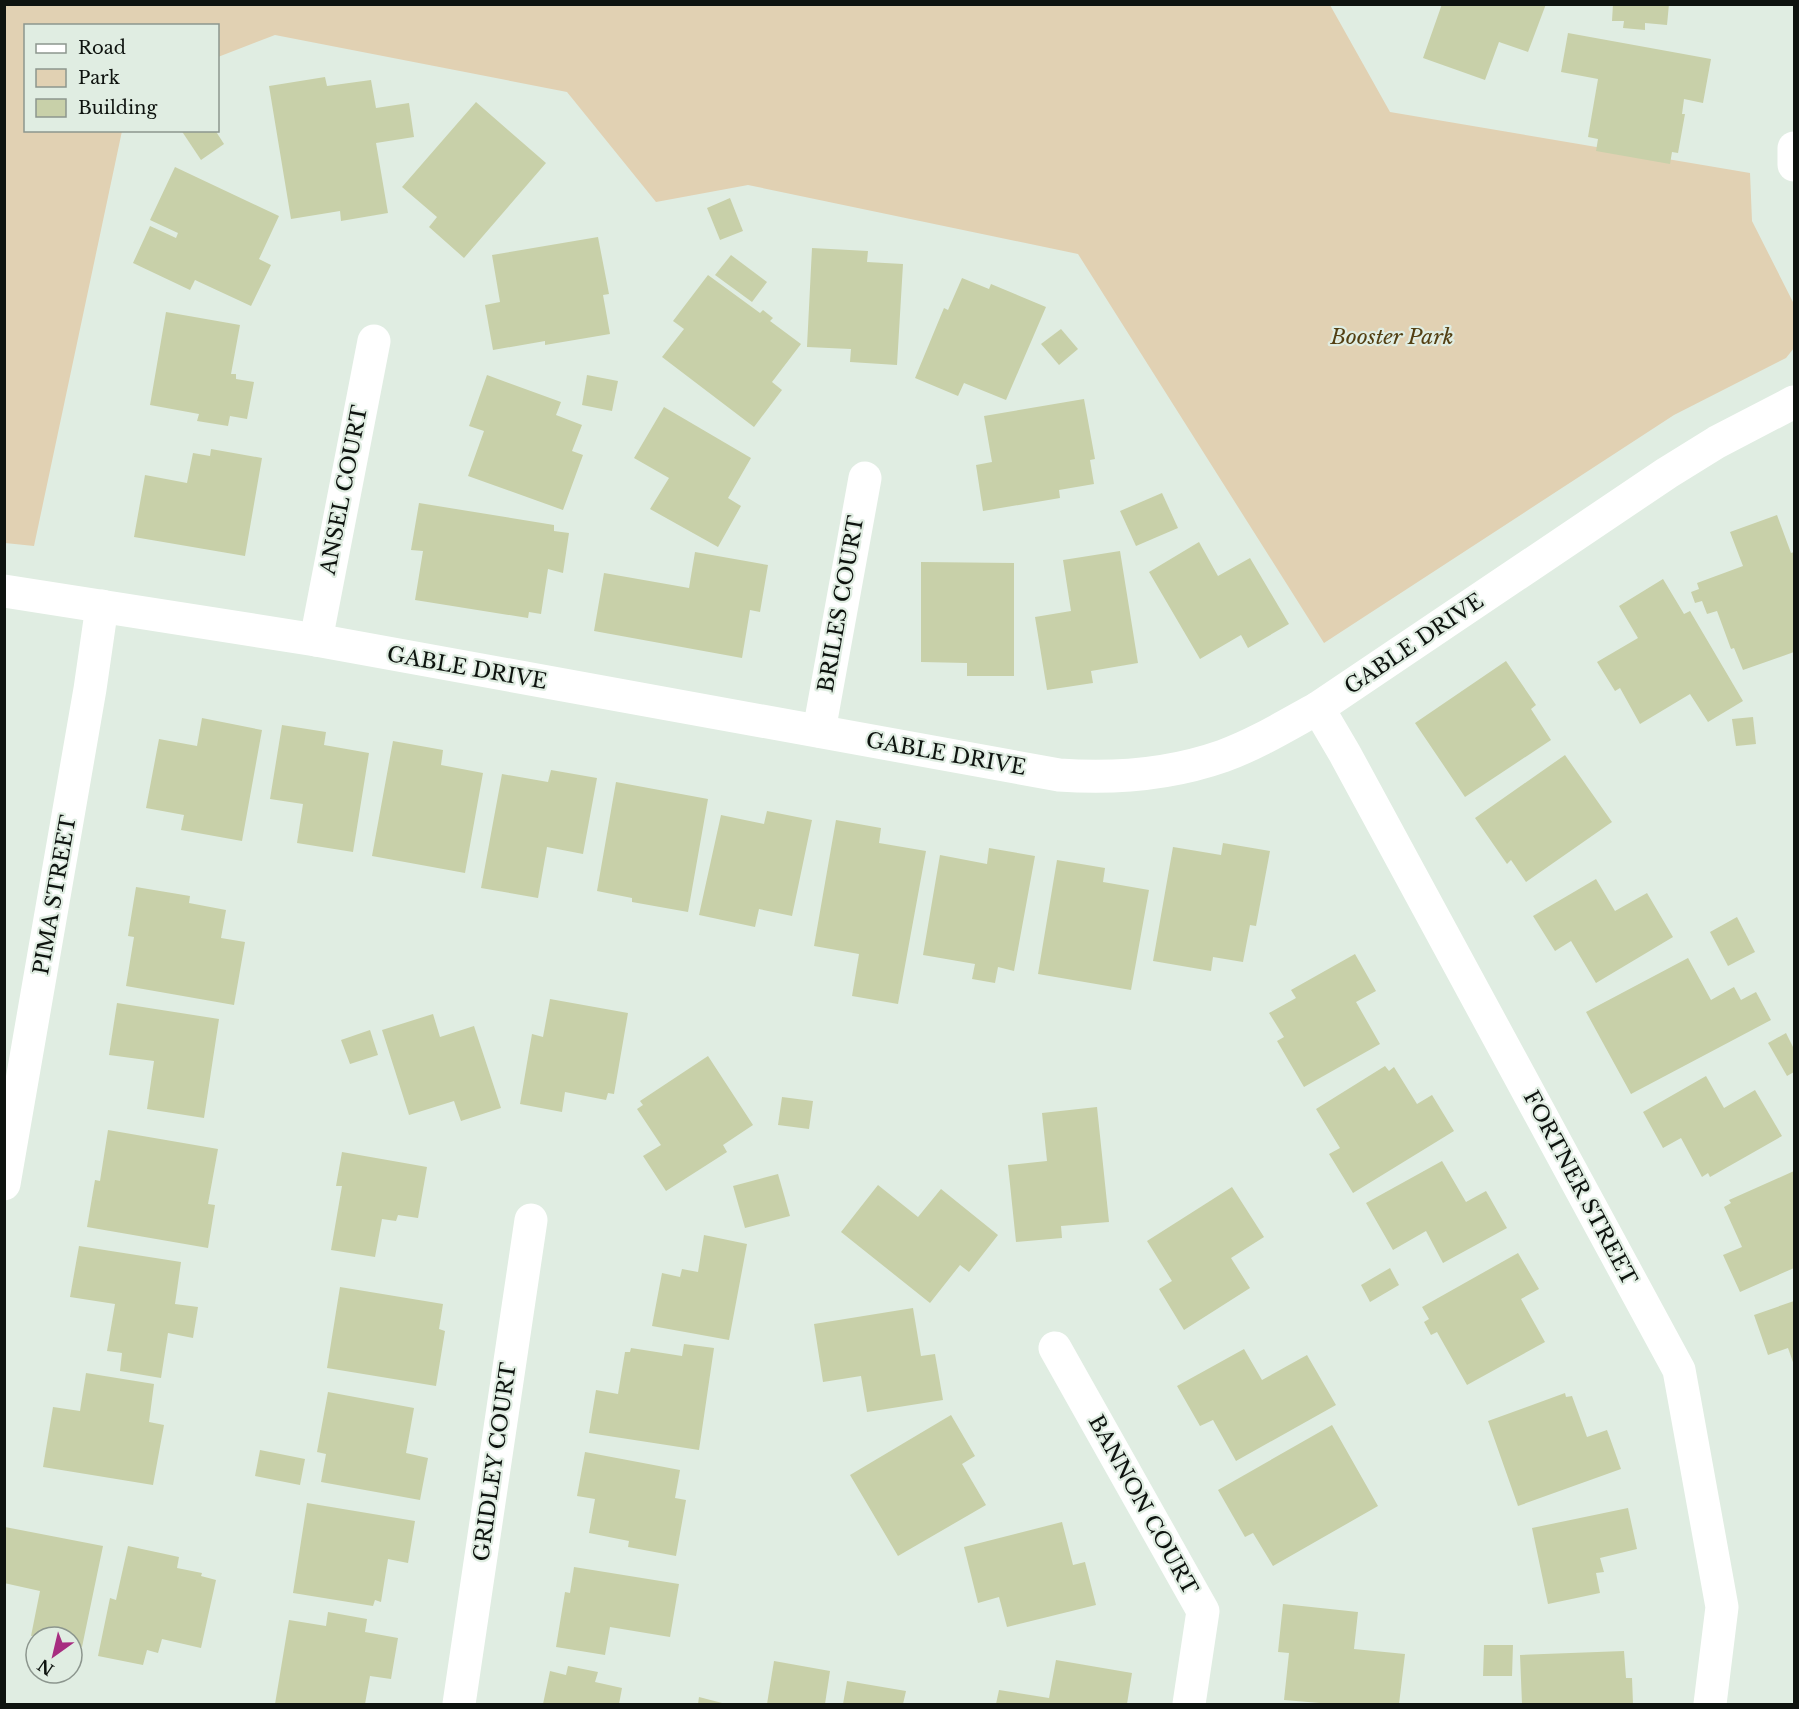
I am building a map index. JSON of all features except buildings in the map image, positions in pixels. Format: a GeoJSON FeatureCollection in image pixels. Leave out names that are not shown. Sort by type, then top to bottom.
{"type":"FeatureCollection","features":[{"type":"Feature","properties":{"kind":"street"},"geometry":{"type":"LineString","coordinates":[[1794,148],[1794,165]]}},
{"type":"Feature","properties":{"kind":"street","name":"ANSEL COURT"},"geometry":{"type":"LineString","coordinates":[[316,640],[374,341]]}},
{"type":"Feature","properties":{"kind":"street","name":"GABLE DRIVE"},"geometry":{"type":"LineString","coordinates":[[4,591],[316,640],[1059,774],[1137,776],[1222,756],[1260,740],[1318,708],[1667,473],[1717,442],[1794,402]]}},
{"type":"Feature","properties":{"kind":"street","name":"BRILES COURT"},"geometry":{"type":"LineString","coordinates":[[819,731],[865,478]]}},
{"type":"Feature","properties":{"kind":"street","name":"PIMA STREET"},"geometry":{"type":"LineString","coordinates":[[4,1184],[90,689],[102,606]]}},
{"type":"Feature","properties":{"kind":"street","name":"FORTNER STREET"},"geometry":{"type":"LineString","coordinates":[[1318,708],[1679,1370],[1722,1608],[1710,1704]]}},
{"type":"Feature","properties":{"kind":"street","name":"GRIDLEY COURT"},"geometry":{"type":"LineString","coordinates":[[459,1704],[531,1220]]}},
{"type":"Feature","properties":{"kind":"street","name":"BANNON COURT"},"geometry":{"type":"LineString","coordinates":[[1054,1348],[1203,1611],[1189,1704]]}},
{"type":"Feature","properties":{"kind":"green space","name":"Booster Park"},"geometry":{"type":"Polygon","coordinates":[[[5,5],[1330,5],[1390,112],[1750,173],[1752,221],[1794,304],[1794,348],[1786,358],[1674,415],[1324,643],[1078,254],[748,185],[656,202],[567,92],[275,35],[219,57],[219,24],[24,24],[24,132],[122,132],[34,546],[5,543],[5,5]]]}}]}
